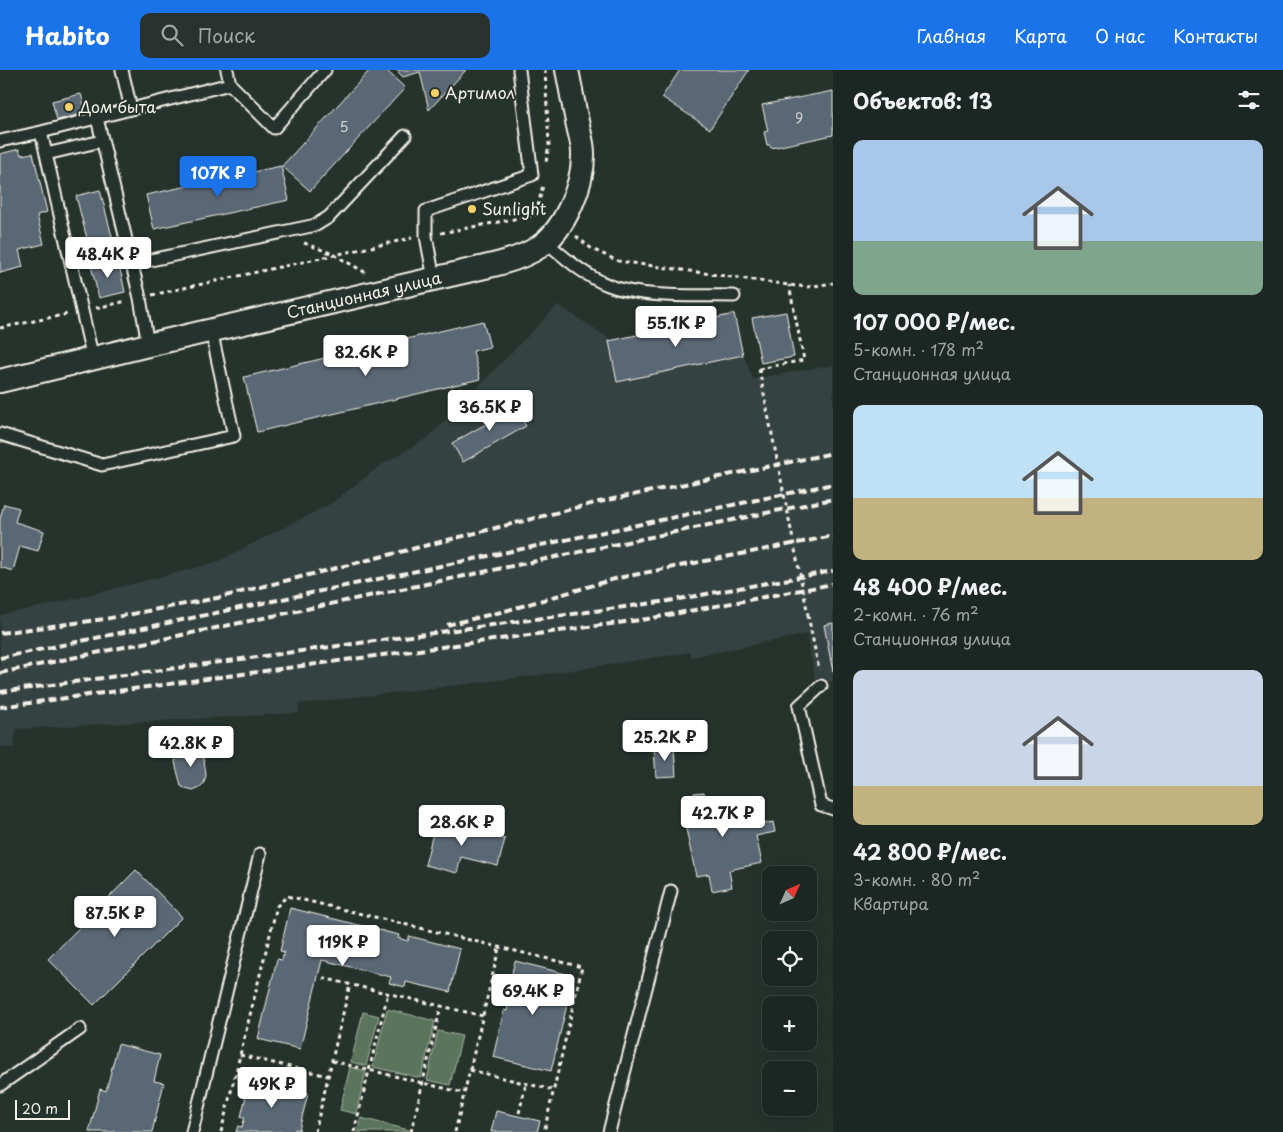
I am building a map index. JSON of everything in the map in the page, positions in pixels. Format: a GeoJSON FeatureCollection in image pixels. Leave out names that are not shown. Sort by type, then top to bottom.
{"type":"FeatureCollection","features":[{"type":"Feature","properties":{"kind":"street","name":"Станционная улица"},"geometry":{"type":"LineString","coordinates":[[0,381],[509,261],[525,255],[546,242],[556,231],[575,197],[582,175],[583,152],[567,70]]}},
{"type":"Feature","properties":{"kind":"lane"},"geometry":{"type":"LineString","coordinates":[[122,70],[131,109]]}},
{"type":"Feature","properties":{"kind":"lane"},"geometry":{"type":"LineString","coordinates":[[227,70],[230,84],[274,128],[325,70]]}},
{"type":"Feature","properties":{"kind":"lane"},"geometry":{"type":"LineString","coordinates":[[434,279],[426,236],[426,211],[532,175],[519,70]]}},
{"type":"Feature","properties":{"kind":"lane"},"geometry":{"type":"LineString","coordinates":[[0,141],[230,84]]}},
{"type":"Feature","properties":{"kind":"lane"},"geometry":{"type":"LineString","coordinates":[[97,118],[140,298],[148,345]]}},
{"type":"Feature","properties":{"kind":"lane"},"geometry":{"type":"LineString","coordinates":[[41,132],[93,359]]}},
{"type":"Feature","properties":{"kind":"lane"},"geometry":{"type":"LineString","coordinates":[[132,264],[316,225],[329,217],[405,136]]}},
{"type":"Feature","properties":{"kind":"lane"},"geometry":{"type":"LineString","coordinates":[[46,154],[102,141]]}},
{"type":"Feature","properties":{"kind":"lane"},"geometry":{"type":"LineString","coordinates":[[546,242],[569,262],[588,275],[609,285],[630,291],[658,294],[734,296]]}},
{"type":"Feature","properties":{"kind":"lane"},"geometry":{"type":"LineString","coordinates":[[0,434],[102,465],[234,436],[211,330]]}},
{"type":"Feature","properties":{"kind":"lane"},"geometry":{"type":"LineString","coordinates":[[822,686],[798,706],[820,805],[833,809]]}},
{"type":"Feature","properties":{"kind":"lane"},"geometry":{"type":"LineString","coordinates":[[192,1132],[260,854]]}},
{"type":"Feature","properties":{"kind":"lane"},"geometry":{"type":"LineString","coordinates":[[609,1132],[671,891]]}},
{"type":"Feature","properties":{"kind":"lane"},"geometry":{"type":"LineString","coordinates":[[0,1085],[80,1029]]}},
{"type":"Feature","properties":{"kind":"path"},"geometry":{"type":"LineString","coordinates":[[545,70],[548,144],[546,166]]}},
{"type":"Feature","properties":{"kind":"path"},"geometry":{"type":"LineString","coordinates":[[536,214],[544,180]]}},
{"type":"Feature","properties":{"kind":"path"},"geometry":{"type":"LineString","coordinates":[[333,254],[394,288]]}},
{"type":"Feature","properties":{"kind":"path"},"geometry":{"type":"LineString","coordinates":[[808,287],[833,282]]}},
{"type":"Feature","properties":{"kind":"path"},"geometry":{"type":"LineString","coordinates":[[789,285],[804,360],[759,369],[819,670]]}},
{"type":"Feature","properties":{"kind":"path"},"geometry":{"type":"LineString","coordinates":[[0,328],[140,298]]}},
{"type":"Feature","properties":{"kind":"path"},"geometry":{"type":"LineString","coordinates":[[221,1132],[277,906],[287,896],[582,967],[544,1132]]}},
{"type":"Feature","properties":{"kind":"path"},"geometry":{"type":"LineString","coordinates":[[455,1132],[499,948]]}},
{"type":"Feature","properties":{"kind":"path"},"geometry":{"type":"LineString","coordinates":[[323,978],[483,1016]]}},
{"type":"Feature","properties":{"kind":"path"},"geometry":{"type":"LineString","coordinates":[[315,1132],[350,984]]}},
{"type":"Feature","properties":{"kind":"path"},"geometry":{"type":"LineString","coordinates":[[354,1132],[388,993]]}},
{"type":"Feature","properties":{"kind":"path"},"geometry":{"type":"LineString","coordinates":[[411,1132],[441,1006]]}},
{"type":"Feature","properties":{"kind":"path"},"geometry":{"type":"LineString","coordinates":[[240,1055],[328,1076]]}},
{"type":"Feature","properties":{"kind":"path"},"geometry":{"type":"LineString","coordinates":[[332,1061],[464,1093]]}},
{"type":"Feature","properties":{"kind":"path"},"geometry":{"type":"LineString","coordinates":[[470,1070],[553,1090]]}},
{"type":"Feature","properties":{"kind":"path"},"geometry":{"type":"LineString","coordinates":[[519,1113],[526,1084]]}},
{"type":"Feature","properties":{"kind":"shaded area"},"geometry":{"type":"Polygon","coordinates":[[[558,305],[608,338],[609,341],[734,314],[743,355],[753,379],[833,365],[833,681],[816,684],[807,634],[691,657],[690,652],[540,675],[298,704],[299,713],[16,729],[14,748],[0,747],[0,615],[50,605],[215,563],[332,503],[380,466],[429,437],[558,305]]]}},
{"type":"Feature","properties":{"kind":"green space"},"geometry":{"type":"Polygon","coordinates":[[[387,1009],[435,1021],[421,1078],[373,1067],[387,1009]]]}},
{"type":"Feature","properties":{"kind":"green space"},"geometry":{"type":"Polygon","coordinates":[[[363,1012],[379,1016],[366,1066],[351,1062],[363,1012]]]}},
{"type":"Feature","properties":{"kind":"green space"},"geometry":{"type":"Polygon","coordinates":[[[438,1031],[462,1036],[450,1085],[427,1080],[438,1031]]]}},
{"type":"Feature","properties":{"kind":"green space"},"geometry":{"type":"Polygon","coordinates":[[[350,1067],[366,1071],[356,1114],[340,1110],[350,1067]]]}},
{"type":"Feature","properties":{"kind":"green space"},"geometry":{"type":"Polygon","coordinates":[[[361,1118],[409,1130],[408,1132],[357,1132],[361,1118]]]}},
{"type":"Feature","properties":{"kind":"building"},"geometry":{"type":"Polygon","coordinates":[[[370,70],[386,70],[405,88],[310,191],[282,166],[370,70]]]}},
{"type":"Feature","properties":{"kind":"building","name":"Артимол"},"geometry":{"type":"Polygon","coordinates":[[[396,70],[466,70],[429,110],[420,72],[403,77],[396,70]]]}},
{"type":"Feature","properties":{"kind":"building"},"geometry":{"type":"Polygon","coordinates":[[[680,70],[749,70],[710,129],[662,97],[680,70]]]}},
{"type":"Feature","properties":{"kind":"building"},"geometry":{"type":"Polygon","coordinates":[[[833,91],[833,135],[771,148],[770,145],[767,145],[764,132],[768,131],[762,105],[833,91]]]}},
{"type":"Feature","properties":{"kind":"building","name":"Дом быта"},"geometry":{"type":"Polygon","coordinates":[[[81,94],[86,113],[57,120],[52,101],[81,94]]]}},
{"type":"Feature","properties":{"kind":"building"},"geometry":{"type":"Polygon","coordinates":[[[19,149],[21,155],[33,153],[47,212],[37,215],[44,244],[19,250],[23,267],[0,273],[0,154],[19,149]]]}},
{"type":"Feature","properties":{"kind":"building"},"geometry":{"type":"Polygon","coordinates":[[[281,166],[289,200],[154,229],[146,195],[281,166]]]}},
{"type":"Feature","properties":{"kind":"building"},"geometry":{"type":"Polygon","coordinates":[[[100,190],[115,248],[91,254],[76,196],[100,190]]]}},
{"type":"Feature","properties":{"kind":"building"},"geometry":{"type":"Polygon","coordinates":[[[118,260],[125,292],[99,298],[91,266],[118,260]]]}},
{"type":"Feature","properties":{"kind":"building"},"geometry":{"type":"Polygon","coordinates":[[[786,312],[794,357],[761,363],[752,318],[786,312]]]}},
{"type":"Feature","properties":{"kind":"building"},"geometry":{"type":"Polygon","coordinates":[[[734,314],[743,355],[617,382],[609,341],[734,314]]]}},
{"type":"Feature","properties":{"kind":"building"},"geometry":{"type":"Polygon","coordinates":[[[483,321],[490,347],[473,351],[480,379],[257,432],[244,377],[483,321]]]}},
{"type":"Feature","properties":{"kind":"building"},"geometry":{"type":"Polygon","coordinates":[[[512,402],[526,426],[463,462],[452,443],[486,424],[483,419],[512,402]]]}},
{"type":"Feature","properties":{"kind":"building"},"geometry":{"type":"Polygon","coordinates":[[[4,504],[19,508],[15,522],[44,531],[38,551],[20,546],[13,571],[0,567],[0,519],[4,504]]]}},
{"type":"Feature","properties":{"kind":"building"},"geometry":{"type":"Polygon","coordinates":[[[833,623],[833,672],[824,625],[833,623]]]}},
{"type":"Feature","properties":{"kind":"building"},"geometry":{"type":"Polygon","coordinates":[[[182,747],[195,747],[200,752],[204,760],[206,775],[204,784],[193,791],[181,786],[175,762],[177,752],[182,747]]]}},
{"type":"Feature","properties":{"kind":"building"},"geometry":{"type":"Polygon","coordinates":[[[674,748],[676,776],[656,777],[654,749],[674,748]]]}},
{"type":"Feature","properties":{"kind":"building"},"geometry":{"type":"Polygon","coordinates":[[[704,792],[706,805],[748,797],[754,826],[773,822],[775,832],[756,836],[762,863],[729,870],[732,887],[712,891],[709,874],[696,876],[682,810],[697,807],[694,793],[704,792]]]}},
{"type":"Feature","properties":{"kind":"building"},"geometry":{"type":"Polygon","coordinates":[[[436,821],[505,839],[498,866],[461,857],[457,873],[425,865],[436,821]]]}},
{"type":"Feature","properties":{"kind":"building"},"geometry":{"type":"Polygon","coordinates":[[[136,870],[182,917],[94,1005],[48,959],[136,870]]]}},
{"type":"Feature","properties":{"kind":"building"},"geometry":{"type":"Polygon","coordinates":[[[290,908],[399,935],[398,938],[408,941],[409,936],[460,949],[450,992],[406,982],[405,987],[389,983],[391,977],[322,960],[300,1049],[258,1039],[277,959],[282,960],[284,952],[280,951],[290,908]]]}},
{"type":"Feature","properties":{"kind":"building"},"geometry":{"type":"Polygon","coordinates":[[[515,961],[574,976],[551,1071],[493,1057],[504,1010],[507,1011],[509,1001],[505,1000],[515,961]]]}},
{"type":"Feature","properties":{"kind":"building"},"geometry":{"type":"Polygon","coordinates":[[[118,1044],[160,1055],[154,1081],[164,1083],[152,1132],[89,1132],[100,1089],[106,1091],[118,1044]]]}},
{"type":"Feature","properties":{"kind":"building"},"geometry":{"type":"Polygon","coordinates":[[[250,1079],[308,1093],[299,1130],[295,1129],[295,1132],[236,1132],[238,1126],[242,1127],[245,1117],[241,1117],[250,1079]]]}},
{"type":"Feature","properties":{"kind":"building"},"geometry":{"type":"Polygon","coordinates":[[[496,1111],[540,1121],[537,1132],[491,1132],[496,1111]]]}},
{"type":"Feature","properties":{"kind":"railway"},"geometry":{"type":"LineString","coordinates":[[0,633],[105,619],[217,598],[599,502],[833,453]]}},
{"type":"Feature","properties":{"kind":"railway"},"geometry":{"type":"LineString","coordinates":[[0,658],[833,484]]}},
{"type":"Feature","properties":{"kind":"railway"},"geometry":{"type":"LineString","coordinates":[[0,673],[833,499]]}},
{"type":"Feature","properties":{"kind":"railway"},"geometry":{"type":"LineString","coordinates":[[447,625],[505,611],[618,578],[833,536]]}},
{"type":"Feature","properties":{"kind":"railway"},"geometry":{"type":"LineString","coordinates":[[0,692],[668,601],[833,571]]}},
{"type":"Feature","properties":{"kind":"railway"},"geometry":{"type":"LineString","coordinates":[[0,707],[647,619],[833,584]]}},
{"type":"Feature","properties":{"kind":"place","name":"Артимол"},"geometry":{"type":"Point","coordinates":[435,93]}},
{"type":"Feature","properties":{"kind":"place","name":"Дом быта"},"geometry":{"type":"Point","coordinates":[69,107]}},
{"type":"Feature","properties":{"kind":"place","name":"Sunlight"},"geometry":{"type":"Point","coordinates":[472,209]}}]}
